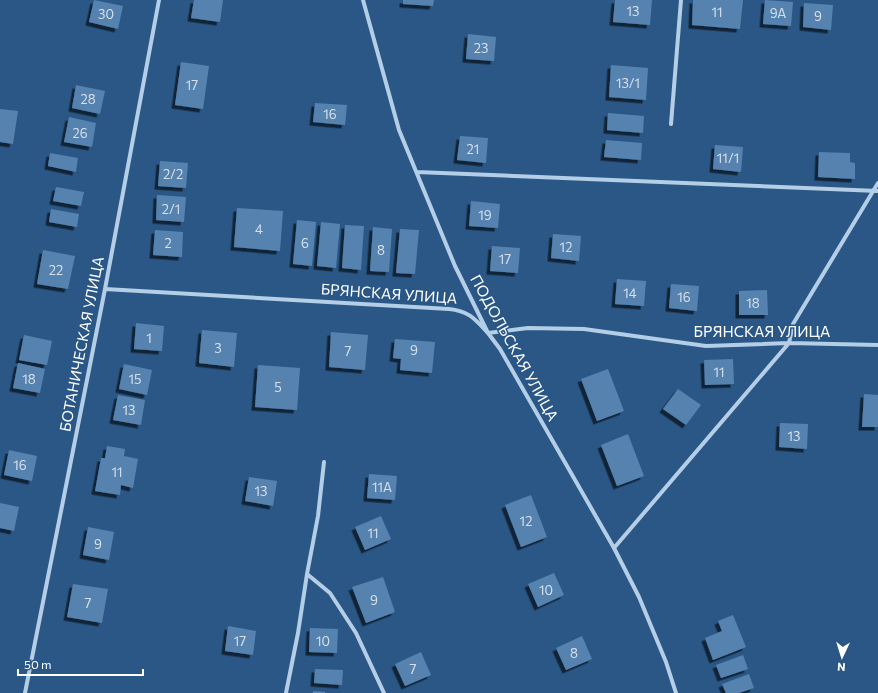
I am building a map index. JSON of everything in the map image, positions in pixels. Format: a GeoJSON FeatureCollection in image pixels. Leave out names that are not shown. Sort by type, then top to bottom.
{"type":"FeatureCollection","features":[{"type":"Feature","properties":{"kind":"street","name":"БОТАНИЧЕСКАЯ УЛИЦА"},"geometry":{"type":"LineString","coordinates":[[25,693],[105,289],[159,0]]}},
{"type":"Feature","properties":{"kind":"street","name":"ПОДОЛЬСКАЯ УЛИЦА"},"geometry":{"type":"LineString","coordinates":[[363,0],[400,130],[455,266],[488,333],[500,349],[614,548],[639,597],[666,662],[676,693]]}},
{"type":"Feature","properties":{"kind":"street"},"geometry":{"type":"LineString","coordinates":[[671,124],[681,0]]}},
{"type":"Feature","properties":{"kind":"street"},"geometry":{"type":"LineString","coordinates":[[417,172],[878,191]]}},
{"type":"Feature","properties":{"kind":"street"},"geometry":{"type":"LineString","coordinates":[[614,548],[789,343],[793,324],[878,183]]}},
{"type":"Feature","properties":{"kind":"street","name":"БРЯНСКАЯ УЛИЦА"},"geometry":{"type":"LineString","coordinates":[[105,289],[461,310],[472,316],[488,333],[528,328],[584,329],[706,346],[789,343],[878,345]]}},
{"type":"Feature","properties":{"kind":"street"},"geometry":{"type":"LineString","coordinates":[[286,693],[318,516],[324,462]]}},
{"type":"Feature","properties":{"kind":"street"},"geometry":{"type":"LineString","coordinates":[[307,574],[330,593],[339,606],[356,633],[384,693]]}},
{"type":"Feature","properties":{"kind":"building"},"geometry":{"type":"Polygon","coordinates":[[[94,0],[123,6],[118,29],[89,22],[94,0]]]}},
{"type":"Feature","properties":{"kind":"building"},"geometry":{"type":"Polygon","coordinates":[[[194,0],[223,0],[220,22],[191,18],[194,0]]]}},
{"type":"Feature","properties":{"kind":"building"},"geometry":{"type":"Polygon","coordinates":[[[403,0],[434,0],[433,6],[403,4],[403,0]]]}},
{"type":"Feature","properties":{"kind":"building"},"geometry":{"type":"Polygon","coordinates":[[[615,0],[652,0],[650,25],[613,22],[615,0]]]}},
{"type":"Feature","properties":{"kind":"building"},"geometry":{"type":"Polygon","coordinates":[[[693,0],[743,0],[740,29],[692,25],[693,0]]]}},
{"type":"Feature","properties":{"kind":"building"},"geometry":{"type":"Polygon","coordinates":[[[765,0],[793,2],[791,26],[763,24],[765,0]]]}},
{"type":"Feature","properties":{"kind":"building"},"geometry":{"type":"Polygon","coordinates":[[[804,3],[833,5],[831,30],[803,27],[804,3]]]}},
{"type":"Feature","properties":{"kind":"building"},"geometry":{"type":"Polygon","coordinates":[[[468,34],[496,37],[494,61],[466,59],[468,34]]]}},
{"type":"Feature","properties":{"kind":"building"},"geometry":{"type":"Polygon","coordinates":[[[181,62],[209,66],[203,109],[175,105],[181,62]]]}},
{"type":"Feature","properties":{"kind":"building"},"geometry":{"type":"Polygon","coordinates":[[[611,65],[648,68],[646,100],[609,97],[611,65]]]}},
{"type":"Feature","properties":{"kind":"building"},"geometry":{"type":"Polygon","coordinates":[[[76,85],[105,91],[100,114],[72,108],[76,85]]]}},
{"type":"Feature","properties":{"kind":"building"},"geometry":{"type":"Polygon","coordinates":[[[315,103],[347,105],[345,125],[313,122],[315,103]]]}},
{"type":"Feature","properties":{"kind":"building"},"geometry":{"type":"Polygon","coordinates":[[[0,109],[18,111],[13,144],[0,142],[0,109]]]}},
{"type":"Feature","properties":{"kind":"building"},"geometry":{"type":"Polygon","coordinates":[[[608,113],[644,116],[643,133],[607,130],[608,113]]]}},
{"type":"Feature","properties":{"kind":"building"},"geometry":{"type":"Polygon","coordinates":[[[69,117],[96,123],[92,147],[64,142],[69,117]]]}},
{"type":"Feature","properties":{"kind":"building"},"geometry":{"type":"Polygon","coordinates":[[[460,136],[488,138],[486,163],[457,160],[460,136]]]}},
{"type":"Feature","properties":{"kind":"building"},"geometry":{"type":"Polygon","coordinates":[[[606,140],[642,143],[641,160],[604,157],[606,140]]]}},
{"type":"Feature","properties":{"kind":"building"},"geometry":{"type":"Polygon","coordinates":[[[715,145],[743,147],[741,172],[713,169],[715,145]]]}},
{"type":"Feature","properties":{"kind":"building"},"geometry":{"type":"Polygon","coordinates":[[[819,152],[850,153],[850,162],[855,163],[855,179],[818,177],[819,152]]]}},
{"type":"Feature","properties":{"kind":"building"},"geometry":{"type":"Polygon","coordinates":[[[50,153],[78,158],[76,172],[48,166],[50,153]]]}},
{"type":"Feature","properties":{"kind":"building"},"geometry":{"type":"Polygon","coordinates":[[[160,161],[188,163],[186,188],[158,186],[160,161]]]}},
{"type":"Feature","properties":{"kind":"building"},"geometry":{"type":"Polygon","coordinates":[[[56,187],[84,192],[81,206],[53,201],[56,187]]]}},
{"type":"Feature","properties":{"kind":"building"},"geometry":{"type":"Polygon","coordinates":[[[157,195],[186,197],[184,222],[156,220],[157,195]]]}},
{"type":"Feature","properties":{"kind":"building"},"geometry":{"type":"Polygon","coordinates":[[[471,201],[500,204],[498,228],[469,226],[471,201]]]}},
{"type":"Feature","properties":{"kind":"building"},"geometry":{"type":"Polygon","coordinates":[[[237,208],[283,211],[280,251],[234,247],[237,208]]]}},
{"type":"Feature","properties":{"kind":"building"},"geometry":{"type":"Polygon","coordinates":[[[51,209],[79,214],[77,227],[49,222],[51,209]]]}},
{"type":"Feature","properties":{"kind":"building"},"geometry":{"type":"Polygon","coordinates":[[[297,220],[316,222],[312,266],[293,264],[297,220]]]}},
{"type":"Feature","properties":{"kind":"building"},"geometry":{"type":"Polygon","coordinates":[[[321,222],[340,224],[336,268],[317,266],[321,222]]]}},
{"type":"Feature","properties":{"kind":"building"},"geometry":{"type":"Polygon","coordinates":[[[345,225],[364,226],[361,270],[342,268],[345,225]]]}},
{"type":"Feature","properties":{"kind":"building"},"geometry":{"type":"Polygon","coordinates":[[[373,227],[392,229],[389,272],[370,271],[373,227]]]}},
{"type":"Feature","properties":{"kind":"building"},"geometry":{"type":"Polygon","coordinates":[[[400,229],[419,230],[415,274],[396,273],[400,229]]]}},
{"type":"Feature","properties":{"kind":"building"},"geometry":{"type":"Polygon","coordinates":[[[155,230],[183,232],[182,257],[153,255],[155,230]]]}},
{"type":"Feature","properties":{"kind":"building"},"geometry":{"type":"Polygon","coordinates":[[[553,234],[581,236],[579,261],[551,258],[553,234]]]}},
{"type":"Feature","properties":{"kind":"building"},"geometry":{"type":"Polygon","coordinates":[[[492,246],[520,248],[518,273],[490,271],[492,246]]]}},
{"type":"Feature","properties":{"kind":"building"},"geometry":{"type":"Polygon","coordinates":[[[43,250],[75,256],[68,289],[37,284],[43,250]]]}},
{"type":"Feature","properties":{"kind":"building"},"geometry":{"type":"Polygon","coordinates":[[[617,279],[646,281],[644,306],[615,304],[617,279]]]}},
{"type":"Feature","properties":{"kind":"building"},"geometry":{"type":"Polygon","coordinates":[[[671,284],[699,286],[697,311],[669,308],[671,284]]]}},
{"type":"Feature","properties":{"kind":"building"},"geometry":{"type":"Polygon","coordinates":[[[767,290],[768,315],[739,315],[739,291],[767,290]]]}},
{"type":"Feature","properties":{"kind":"building"},"geometry":{"type":"Polygon","coordinates":[[[136,323],[164,326],[162,351],[134,349],[136,323]]]}},
{"type":"Feature","properties":{"kind":"building"},"geometry":{"type":"Polygon","coordinates":[[[202,330],[237,333],[234,367],[199,363],[202,330]]]}},
{"type":"Feature","properties":{"kind":"building"},"geometry":{"type":"Polygon","coordinates":[[[331,332],[368,335],[365,370],[329,367],[331,332]]]}},
{"type":"Feature","properties":{"kind":"building"},"geometry":{"type":"Polygon","coordinates":[[[24,335],[52,341],[47,365],[19,360],[24,335]]]}},
{"type":"Feature","properties":{"kind":"building"},"geometry":{"type":"Polygon","coordinates":[[[395,339],[435,342],[432,373],[400,370],[401,359],[393,358],[395,339]]]}},
{"type":"Feature","properties":{"kind":"building"},"geometry":{"type":"Polygon","coordinates":[[[733,359],[734,384],[705,385],[704,360],[733,359]]]}},
{"type":"Feature","properties":{"kind":"building"},"geometry":{"type":"Polygon","coordinates":[[[18,363],[45,369],[40,393],[13,388],[18,363]]]}},
{"type":"Feature","properties":{"kind":"building"},"geometry":{"type":"Polygon","coordinates":[[[124,364],[152,370],[147,395],[119,389],[124,364]]]}},
{"type":"Feature","properties":{"kind":"building"},"geometry":{"type":"Polygon","coordinates":[[[258,365],[300,368],[297,410],[255,407],[258,365]]]}},
{"type":"Feature","properties":{"kind":"building"},"geometry":{"type":"Polygon","coordinates":[[[608,369],[624,411],[597,421],[581,379],[608,369]]]}},
{"type":"Feature","properties":{"kind":"building"},"geometry":{"type":"Polygon","coordinates":[[[678,389],[701,405],[686,425],[663,409],[678,389]]]}},
{"type":"Feature","properties":{"kind":"building"},"geometry":{"type":"Polygon","coordinates":[[[864,394],[878,395],[878,427],[862,427],[864,394]]]}},
{"type":"Feature","properties":{"kind":"building"},"geometry":{"type":"Polygon","coordinates":[[[118,395],[145,400],[141,425],[113,420],[118,395]]]}},
{"type":"Feature","properties":{"kind":"building"},"geometry":{"type":"Polygon","coordinates":[[[780,423],[808,424],[807,449],[779,447],[780,423]]]}},
{"type":"Feature","properties":{"kind":"building"},"geometry":{"type":"Polygon","coordinates":[[[628,434],[644,476],[617,486],[601,445],[628,434]]]}},
{"type":"Feature","properties":{"kind":"building"},"geometry":{"type":"Polygon","coordinates":[[[107,446],[125,449],[124,456],[138,459],[133,488],[121,485],[120,495],[95,491],[101,458],[105,458],[107,446]]]}},
{"type":"Feature","properties":{"kind":"building"},"geometry":{"type":"Polygon","coordinates":[[[9,450],[37,456],[32,481],[4,475],[9,450]]]}},
{"type":"Feature","properties":{"kind":"building"},"geometry":{"type":"Polygon","coordinates":[[[369,474],[397,476],[395,500],[367,498],[369,474]]]}},
{"type":"Feature","properties":{"kind":"building"},"geometry":{"type":"Polygon","coordinates":[[[249,477],[277,481],[273,506],[245,501],[249,477]]]}},
{"type":"Feature","properties":{"kind":"building"},"geometry":{"type":"Polygon","coordinates":[[[531,495],[547,537],[521,547],[505,505],[531,495]]]}},
{"type":"Feature","properties":{"kind":"building"},"geometry":{"type":"Polygon","coordinates":[[[0,503],[19,507],[14,531],[0,528],[0,503]]]}},
{"type":"Feature","properties":{"kind":"building"},"geometry":{"type":"Polygon","coordinates":[[[381,516],[391,539],[365,550],[355,527],[381,516]]]}},
{"type":"Feature","properties":{"kind":"building"},"geometry":{"type":"Polygon","coordinates":[[[88,527],[114,532],[109,560],[83,555],[88,527]]]}},
{"type":"Feature","properties":{"kind":"building"},"geometry":{"type":"Polygon","coordinates":[[[554,573],[564,595],[538,607],[528,584],[554,573]]]}},
{"type":"Feature","properties":{"kind":"building"},"geometry":{"type":"Polygon","coordinates":[[[383,577],[395,612],[366,623],[352,587],[383,577]]]}},
{"type":"Feature","properties":{"kind":"building"},"geometry":{"type":"Polygon","coordinates":[[[73,584],[108,589],[102,623],[67,617],[73,584]]]}},
{"type":"Feature","properties":{"kind":"building"},"geometry":{"type":"Polygon","coordinates":[[[733,615],[746,647],[713,660],[705,638],[722,631],[718,621],[733,615]]]}},
{"type":"Feature","properties":{"kind":"building"},"geometry":{"type":"Polygon","coordinates":[[[228,626],[256,631],[253,655],[225,651],[228,626]]]}},
{"type":"Feature","properties":{"kind":"building"},"geometry":{"type":"Polygon","coordinates":[[[310,628],[338,629],[337,653],[309,652],[310,628]]]}},
{"type":"Feature","properties":{"kind":"building"},"geometry":{"type":"Polygon","coordinates":[[[582,636],[592,659],[566,670],[556,648],[582,636]]]}},
{"type":"Feature","properties":{"kind":"building"},"geometry":{"type":"Polygon","coordinates":[[[421,652],[431,675],[405,686],[395,664],[421,652]]]}},
{"type":"Feature","properties":{"kind":"building"},"geometry":{"type":"Polygon","coordinates":[[[743,655],[748,669],[721,678],[716,665],[743,655]]]}},
{"type":"Feature","properties":{"kind":"building"},"geometry":{"type":"Polygon","coordinates":[[[315,669],[343,670],[342,685],[314,683],[315,669]]]}},
{"type":"Feature","properties":{"kind":"building"},"geometry":{"type":"Polygon","coordinates":[[[749,674],[754,688],[739,693],[726,693],[722,684],[749,674]]]}},
{"type":"Feature","properties":{"kind":"building"},"geometry":{"type":"Polygon","coordinates":[[[313,691],[325,692],[325,693],[313,693],[313,691]]]}}]}
